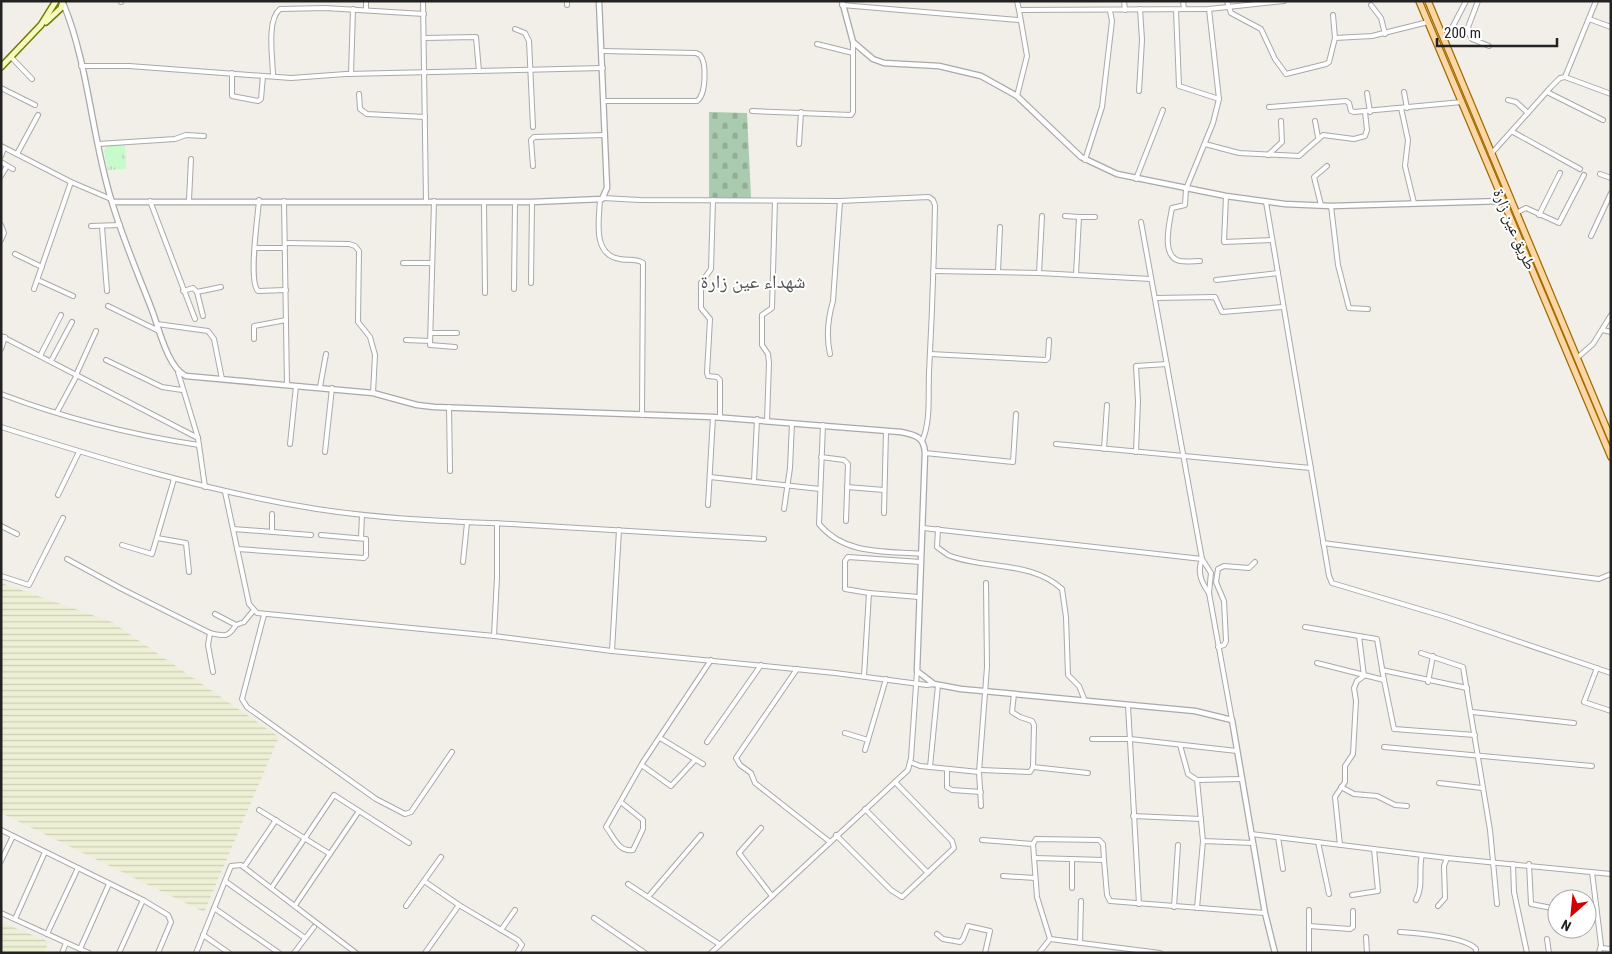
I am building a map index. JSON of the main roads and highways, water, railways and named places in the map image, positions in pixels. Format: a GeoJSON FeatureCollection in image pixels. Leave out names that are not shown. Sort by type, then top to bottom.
{"type":"FeatureCollection","features":[{"type":"Feature","properties":{"kind":"main road"},"geometry":{"type":"LineString","coordinates":[[48,1],[55,4],[59,10]]}},
{"type":"Feature","properties":{"kind":"main road","name":"طريق عين زارة"},"geometry":{"type":"LineString","coordinates":[[1419,1],[1611,456]]}},
{"type":"Feature","properties":{"kind":"main road","name":"طريق عين زارة"},"geometry":{"type":"LineString","coordinates":[[1428,1],[1611,439]]}},
{"type":"Feature","properties":{"kind":"main road"},"geometry":{"type":"LineString","coordinates":[[1,67],[41,25],[59,10],[62,2]]}},
{"type":"Feature","properties":{"kind":"main road"},"geometry":{"type":"LineString","coordinates":[[41,25],[55,4]]}},
{"type":"Feature","properties":{"kind":"district","name":"شهداء عين زارة"},"geometry":{"type":"Point","coordinates":[753,281]}}]}
